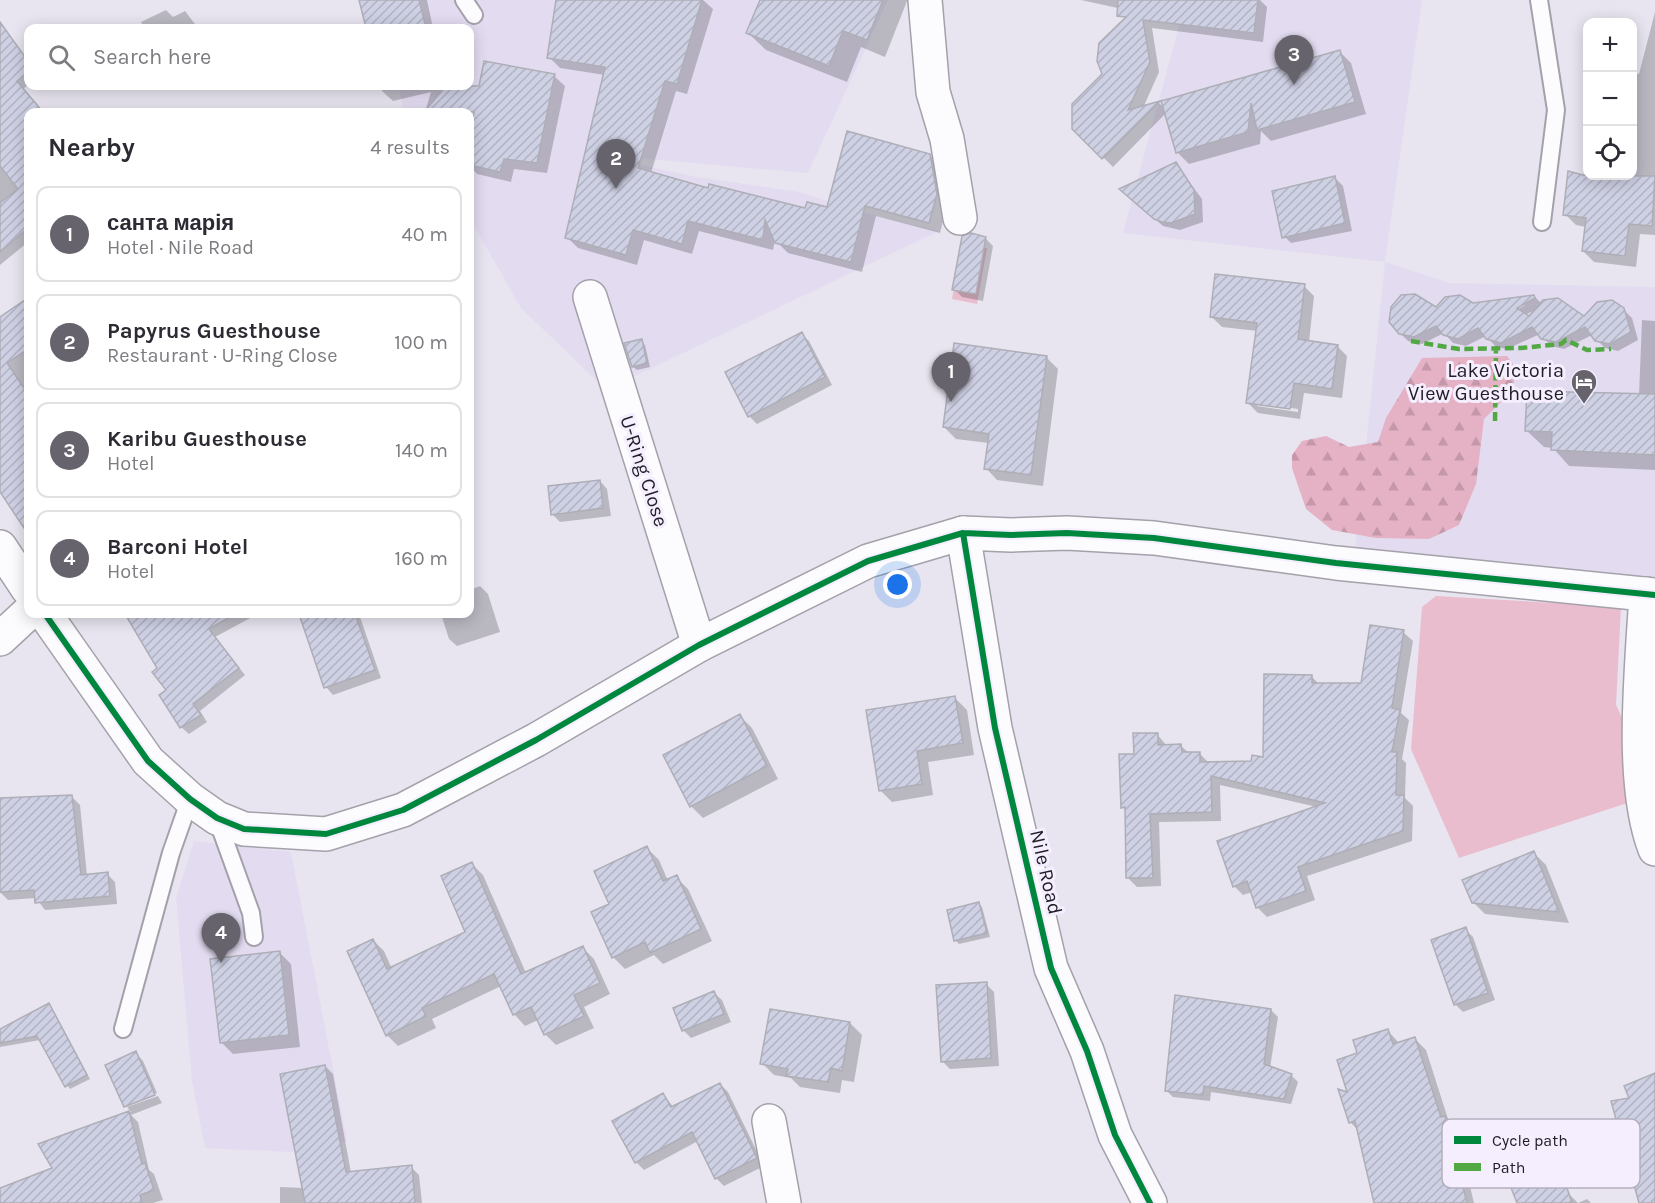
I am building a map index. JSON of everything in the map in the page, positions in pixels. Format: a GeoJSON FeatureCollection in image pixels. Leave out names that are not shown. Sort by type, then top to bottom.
{"type":"FeatureCollection","features":[{"type":"Feature","properties":{"kind":"street"},"geometry":{"type":"LineString","coordinates":[[925,0],[933,92],[947,139],[960,218]]}},
{"type":"Feature","properties":{"kind":"street","name":"U-Ring Close"},"geometry":{"type":"LineString","coordinates":[[590,297],[699,645]]}},
{"type":"Feature","properties":{"kind":"street"},"geometry":{"type":"LineString","coordinates":[[48,618],[148,761],[190,800],[216,818],[244,829],[326,834],[403,810],[536,740],[699,645],[868,561],[963,533],[1067,533],[1154,538],[1336,563],[1650,595],[1640,700],[1642,776],[1650,836],[1655,849]]}},
{"type":"Feature","properties":{"kind":"street","name":"Nile Road"},"geometry":{"type":"LineString","coordinates":[[963,533],[995,728],[1052,968],[1087,1051],[1115,1135],[1150,1203]]}},
{"type":"Feature","properties":{"kind":"street"},"geometry":{"type":"LineString","coordinates":[[0,547],[24,583]]}},
{"type":"Feature","properties":{"kind":"street"},"geometry":{"type":"LineString","coordinates":[[0,639],[24,617]]}},
{"type":"Feature","properties":{"kind":"street"},"geometry":{"type":"LineString","coordinates":[[769,1121],[784,1203]]}},
{"type":"Feature","properties":{"kind":"lane"},"geometry":{"type":"LineString","coordinates":[[464,0],[474,15]]}},
{"type":"Feature","properties":{"kind":"lane"},"geometry":{"type":"LineString","coordinates":[[1539,0],[1556,110],[1542,222]]}},
{"type":"Feature","properties":{"kind":"lane"},"geometry":{"type":"LineString","coordinates":[[123,1029],[171,854],[190,800]]}},
{"type":"Feature","properties":{"kind":"lane"},"geometry":{"type":"LineString","coordinates":[[216,818],[251,913],[254,937]]}},
{"type":"Feature","properties":{"kind":"shaded area"},"geometry":{"type":"Polygon","coordinates":[[[382,0],[888,0],[808,173],[589,154],[697,177],[799,192],[865,213],[939,231],[637,375],[604,388],[521,308],[474,226],[474,108],[403,108],[400,90],[474,90],[474,24],[386,24],[382,0]]]}},
{"type":"Feature","properties":{"kind":"shaded area"},"geometry":{"type":"Polygon","coordinates":[[[1186,0],[1422,0],[1385,262],[1123,233],[1186,0]]]}},
{"type":"Feature","properties":{"kind":"shaded area"},"geometry":{"type":"Polygon","coordinates":[[[962,243],[987,248],[977,304],[952,299],[962,243]]]}},
{"type":"Feature","properties":{"kind":"shaded area"},"geometry":{"type":"Polygon","coordinates":[[[1385,262],[1450,283],[1655,287],[1655,579],[1355,551],[1385,262]]]}},
{"type":"Feature","properties":{"kind":"shaded area"},"geometry":{"type":"Polygon","coordinates":[[[1436,596],[1621,607],[1616,705],[1655,786],[1655,794],[1459,858],[1411,749],[1422,607],[1436,596]]]}},
{"type":"Feature","properties":{"kind":"shaded area"},"geometry":{"type":"Polygon","coordinates":[[[194,841],[291,852],[347,1141],[290,1152],[205,1148],[192,1081],[176,898],[194,841]]]}},
{"type":"Feature","properties":{"kind":"green space"},"geometry":{"type":"Polygon","coordinates":[[[1507,356],[1516,368],[1513,390],[1484,419],[1476,484],[1459,525],[1429,539],[1376,538],[1332,530],[1306,509],[1292,468],[1292,455],[1302,441],[1326,436],[1349,447],[1378,442],[1386,418],[1422,358],[1507,356]]]}},
{"type":"Feature","properties":{"kind":"building"},"geometry":{"type":"Polygon","coordinates":[[[359,0],[419,0],[425,24],[365,24],[359,0]]]}},
{"type":"Feature","properties":{"kind":"building"},"geometry":{"type":"Polygon","coordinates":[[[556,0],[702,0],[677,84],[665,81],[638,168],[708,188],[709,184],[805,208],[807,202],[827,207],[847,131],[930,154],[937,194],[929,223],[865,206],[851,262],[775,243],[765,220],[763,240],[688,221],[682,244],[633,230],[626,255],[565,238],[605,67],[547,58],[556,0]]]}},
{"type":"Feature","properties":{"kind":"building"},"geometry":{"type":"Polygon","coordinates":[[[760,0],[883,0],[867,40],[843,31],[829,66],[746,33],[760,0]]]}},
{"type":"Feature","properties":{"kind":"building"},"geometry":{"type":"Polygon","coordinates":[[[1118,0],[1258,0],[1254,33],[1143,20],[1150,62],[1128,110],[1160,101],[1102,159],[1072,129],[1072,104],[1102,74],[1097,61],[1099,43],[1126,17],[1117,16],[1118,0]]]}},
{"type":"Feature","properties":{"kind":"building"},"geometry":{"type":"Polygon","coordinates":[[[0,22],[24,55],[24,75],[17,81],[40,108],[24,108],[24,231],[0,252],[0,203],[18,189],[0,166],[0,22]]]}},
{"type":"Feature","properties":{"kind":"building"},"geometry":{"type":"Polygon","coordinates":[[[1340,50],[1355,102],[1257,130],[1251,103],[1248,132],[1176,153],[1161,101],[1340,50]]]}},
{"type":"Feature","properties":{"kind":"building"},"geometry":{"type":"Polygon","coordinates":[[[484,61],[555,74],[537,163],[504,159],[500,172],[474,166],[474,108],[427,108],[443,90],[474,90],[474,86],[479,86],[484,61]]]}},
{"type":"Feature","properties":{"kind":"building"},"geometry":{"type":"Polygon","coordinates":[[[1176,162],[1194,190],[1195,214],[1171,223],[1162,222],[1154,219],[1119,189],[1176,162]]]}},
{"type":"Feature","properties":{"kind":"building"},"geometry":{"type":"Polygon","coordinates":[[[1568,171],[1583,175],[1583,180],[1637,180],[1637,176],[1655,176],[1652,226],[1629,224],[1625,256],[1582,251],[1586,218],[1563,215],[1568,171]]]}},
{"type":"Feature","properties":{"kind":"building"},"geometry":{"type":"Polygon","coordinates":[[[1335,176],[1345,223],[1282,238],[1272,191],[1335,176]]]}},
{"type":"Feature","properties":{"kind":"building"},"geometry":{"type":"Polygon","coordinates":[[[971,233],[986,237],[976,294],[952,290],[962,236],[971,233]]]}},
{"type":"Feature","properties":{"kind":"building"},"geometry":{"type":"Polygon","coordinates":[[[1215,274],[1305,284],[1298,339],[1338,345],[1332,389],[1294,383],[1290,409],[1246,403],[1257,323],[1210,317],[1215,274]]]}},
{"type":"Feature","properties":{"kind":"building"},"geometry":{"type":"Polygon","coordinates":[[[1415,294],[1436,307],[1445,297],[1460,295],[1473,303],[1534,295],[1535,298],[1517,308],[1529,316],[1543,300],[1558,298],[1584,316],[1597,302],[1612,300],[1624,308],[1631,332],[1610,344],[1595,341],[1585,327],[1556,342],[1541,339],[1532,327],[1501,343],[1486,339],[1478,328],[1458,339],[1443,335],[1436,326],[1414,337],[1399,334],[1389,322],[1391,307],[1401,295],[1415,294]]]}},
{"type":"Feature","properties":{"kind":"building"},"geometry":{"type":"Polygon","coordinates":[[[24,301],[24,352],[7,363],[24,388],[24,528],[0,492],[0,317],[24,301]]]}},
{"type":"Feature","properties":{"kind":"building"},"geometry":{"type":"Polygon","coordinates":[[[802,332],[825,377],[748,417],[725,372],[802,332]]]}},
{"type":"Feature","properties":{"kind":"building"},"geometry":{"type":"Polygon","coordinates":[[[642,339],[647,363],[632,367],[624,343],[642,339]]]}},
{"type":"Feature","properties":{"kind":"building"},"geometry":{"type":"Polygon","coordinates":[[[954,343],[1047,356],[1031,475],[984,469],[989,434],[943,427],[954,343]]]}},
{"type":"Feature","properties":{"kind":"building"},"geometry":{"type":"Polygon","coordinates":[[[1527,391],[1655,394],[1655,455],[1551,450],[1552,432],[1525,431],[1527,391]]]}},
{"type":"Feature","properties":{"kind":"building"},"geometry":{"type":"Polygon","coordinates":[[[600,480],[603,508],[551,515],[548,486],[600,480]]]}},
{"type":"Feature","properties":{"kind":"building"},"geometry":{"type":"Polygon","coordinates":[[[127,618],[228,618],[209,629],[239,668],[193,704],[201,715],[180,728],[159,695],[166,690],[152,672],[157,668],[127,618]]]}},
{"type":"Feature","properties":{"kind":"building"},"geometry":{"type":"Polygon","coordinates":[[[300,618],[356,618],[375,670],[324,688],[300,618]]]}},
{"type":"Feature","properties":{"kind":"building"},"geometry":{"type":"Polygon","coordinates":[[[1370,625],[1404,630],[1392,708],[1400,710],[1392,752],[1397,752],[1396,795],[1404,795],[1403,831],[1298,867],[1306,891],[1256,908],[1247,881],[1233,887],[1217,841],[1325,803],[1211,776],[1212,812],[1150,814],[1153,878],[1126,878],[1125,807],[1121,808],[1119,754],[1134,754],[1133,733],[1158,733],[1158,745],[1181,744],[1182,752],[1200,752],[1200,762],[1251,761],[1252,755],[1263,757],[1264,674],[1312,675],[1312,683],[1361,683],[1370,625]]]}},
{"type":"Feature","properties":{"kind":"building"},"geometry":{"type":"Polygon","coordinates":[[[955,696],[963,743],[917,751],[922,784],[879,791],[866,710],[955,696]]]}},
{"type":"Feature","properties":{"kind":"building"},"geometry":{"type":"Polygon","coordinates":[[[740,714],[767,766],[690,807],[663,755],[740,714]]]}},
{"type":"Feature","properties":{"kind":"building"},"geometry":{"type":"Polygon","coordinates":[[[72,795],[81,875],[108,872],[110,896],[35,903],[34,890],[0,892],[0,798],[72,795]]]}},
{"type":"Feature","properties":{"kind":"building"},"geometry":{"type":"Polygon","coordinates":[[[647,846],[663,881],[677,875],[701,929],[650,953],[645,942],[612,958],[591,912],[609,904],[594,871],[647,846]]]}},
{"type":"Feature","properties":{"kind":"building"},"geometry":{"type":"Polygon","coordinates":[[[1534,851],[1559,912],[1472,903],[1462,880],[1534,851]]]}},
{"type":"Feature","properties":{"kind":"building"},"geometry":{"type":"Polygon","coordinates":[[[472,862],[521,974],[583,946],[600,983],[574,995],[584,1016],[544,1035],[531,1007],[513,1015],[494,974],[422,1008],[426,1016],[386,1036],[347,951],[373,939],[387,969],[465,932],[441,876],[472,862]]]}},
{"type":"Feature","properties":{"kind":"building"},"geometry":{"type":"Polygon","coordinates":[[[979,902],[987,933],[954,941],[947,910],[979,902]]]}},
{"type":"Feature","properties":{"kind":"building"},"geometry":{"type":"Polygon","coordinates":[[[1466,927],[1488,993],[1454,1005],[1431,940],[1466,927]]]}},
{"type":"Feature","properties":{"kind":"building"},"geometry":{"type":"Polygon","coordinates":[[[280,951],[289,1035],[220,1043],[210,959],[280,951]]]}},
{"type":"Feature","properties":{"kind":"building"},"geometry":{"type":"Polygon","coordinates":[[[987,982],[991,1058],[941,1062],[936,985],[987,982]]]}},
{"type":"Feature","properties":{"kind":"building"},"geometry":{"type":"Polygon","coordinates":[[[714,991],[724,1014],[682,1031],[673,1008],[714,991]]]}},
{"type":"Feature","properties":{"kind":"building"},"geometry":{"type":"Polygon","coordinates":[[[1175,995],[1271,1009],[1264,1064],[1292,1074],[1284,1099],[1204,1086],[1203,1095],[1165,1091],[1175,995]]]}},
{"type":"Feature","properties":{"kind":"building"},"geometry":{"type":"Polygon","coordinates":[[[49,1003],[87,1075],[65,1087],[37,1036],[0,1043],[0,1029],[49,1003]]]}},
{"type":"Feature","properties":{"kind":"building"},"geometry":{"type":"Polygon","coordinates":[[[770,1009],[850,1022],[842,1071],[831,1068],[828,1082],[786,1076],[788,1069],[760,1064],[770,1009]]]}},
{"type":"Feature","properties":{"kind":"building"},"geometry":{"type":"Polygon","coordinates":[[[1388,1029],[1393,1044],[1415,1037],[1441,1117],[1445,1116],[1446,1119],[1442,1119],[1442,1188],[1463,1188],[1467,1203],[1374,1203],[1355,1121],[1349,1123],[1338,1089],[1347,1092],[1337,1060],[1357,1053],[1353,1040],[1388,1029]]]}},
{"type":"Feature","properties":{"kind":"building"},"geometry":{"type":"Polygon","coordinates":[[[136,1051],[155,1095],[124,1107],[105,1065],[136,1051]]]}},
{"type":"Feature","properties":{"kind":"building"},"geometry":{"type":"Polygon","coordinates":[[[325,1065],[346,1172],[412,1165],[415,1203],[305,1203],[280,1074],[325,1065]]]}},
{"type":"Feature","properties":{"kind":"building"},"geometry":{"type":"Polygon","coordinates":[[[1655,1073],[1655,1203],[1639,1203],[1635,1188],[1640,1188],[1640,1119],[1616,1119],[1611,1101],[1629,1098],[1624,1086],[1655,1073]]]}},
{"type":"Feature","properties":{"kind":"building"},"geometry":{"type":"Polygon","coordinates":[[[720,1083],[757,1158],[715,1179],[692,1132],[635,1163],[612,1121],[663,1093],[671,1107],[720,1083]]]}},
{"type":"Feature","properties":{"kind":"building"},"geometry":{"type":"Polygon","coordinates":[[[129,1111],[142,1164],[145,1163],[154,1190],[140,1195],[142,1203],[0,1203],[0,1188],[52,1168],[38,1144],[129,1111]]]}},
{"type":"Feature","properties":{"kind":"building"},"geometry":{"type":"Polygon","coordinates":[[[1511,1188],[1567,1188],[1572,1203],[1517,1203],[1511,1188]]]}},
{"type":"Feature","properties":{"kind":"marked path"},"geometry":{"type":"LineString","coordinates":[[1411,341],[1459,349],[1521,348],[1561,344],[1566,340],[1587,350],[1611,349]]}},
{"type":"Feature","properties":{"kind":"marked path"},"geometry":{"type":"LineString","coordinates":[[1495,421],[1496,348]]}},
{"type":"Feature","properties":{"kind":"cycle path"},"geometry":{"type":"LineString","coordinates":[[963,533],[995,728],[1051,968],[1087,1051],[1115,1135],[1150,1203]]}},
{"type":"Feature","properties":{"kind":"cycle path"},"geometry":{"type":"LineString","coordinates":[[48,618],[148,761],[190,799],[217,818],[244,829],[326,834],[403,810],[536,740],[699,645],[868,561],[963,533],[1011,535],[1067,533],[1154,538],[1336,563],[1655,595]]}},
{"type":"Feature","properties":{"kind":"place","name":"Karibu Guesthouse"},"geometry":{"type":"Point","coordinates":[1294,85]}},
{"type":"Feature","properties":{"kind":"place","name":"Papyrus Guesthouse"},"geometry":{"type":"Point","coordinates":[616,189]}},
{"type":"Feature","properties":{"kind":"place","name":"санта марія"},"geometry":{"type":"Point","coordinates":[951,402]}},
{"type":"Feature","properties":{"kind":"place","name":"Lake Victoria View Guesthouse"},"geometry":{"type":"Point","coordinates":[1584,405]}},
{"type":"Feature","properties":{"kind":"place","name":"Barconi Hotel"},"geometry":{"type":"Point","coordinates":[221,963]}}]}
